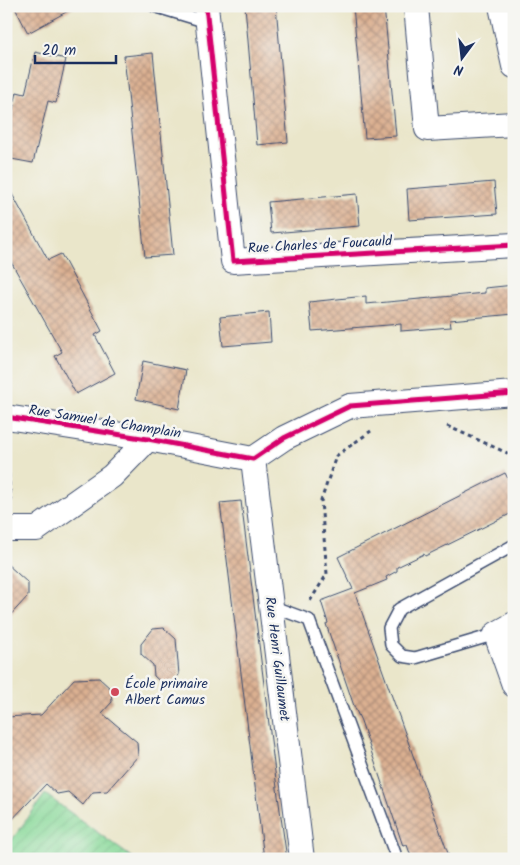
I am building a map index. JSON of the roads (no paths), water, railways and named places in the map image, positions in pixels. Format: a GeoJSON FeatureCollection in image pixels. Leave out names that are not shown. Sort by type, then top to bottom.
{"type":"FeatureCollection","features":[{"type":"Feature","properties":{"kind":"street"},"geometry":{"type":"LineString","coordinates":[[416,6],[427,129],[514,124]]}},
{"type":"Feature","properties":{"kind":"street"},"geometry":{"type":"LineString","coordinates":[[501,6],[514,66]]}},
{"type":"Feature","properties":{"kind":"street","name":"Rue Charles de Foucauld"},"geometry":{"type":"LineString","coordinates":[[207,14],[233,261],[514,245]]}},
{"type":"Feature","properties":{"kind":"street"},"geometry":{"type":"LineString","coordinates":[[253,460],[284,438],[350,406],[514,393]]}},
{"type":"Feature","properties":{"kind":"street","name":"Rue Samuel de Champlain"},"geometry":{"type":"LineString","coordinates":[[6,417],[148,439],[253,460]]}},
{"type":"Feature","properties":{"kind":"street"},"geometry":{"type":"LineString","coordinates":[[10,528],[37,529],[112,476],[148,439]]}},
{"type":"Feature","properties":{"kind":"street","name":"Rue Henri Guillaumet"},"geometry":{"type":"LineString","coordinates":[[253,460],[302,859]]}},
{"type":"Feature","properties":{"kind":"street"},"geometry":{"type":"LineString","coordinates":[[505,629],[514,685]]}},
{"type":"Feature","properties":{"kind":"lane"},"geometry":{"type":"LineString","coordinates":[[154,6],[207,14]]}},
{"type":"Feature","properties":{"kind":"lane"},"geometry":{"type":"LineString","coordinates":[[505,629],[415,658],[402,656],[391,645],[389,628],[399,609],[514,545]]}},
{"type":"Feature","properties":{"kind":"lane"},"geometry":{"type":"LineString","coordinates":[[271,606],[309,620],[397,859]]}},
{"type":"Feature","properties":{"kind":"place","name":"École primaire Albert Camus"},"geometry":{"type":"Point","coordinates":[115,692]}}]}
